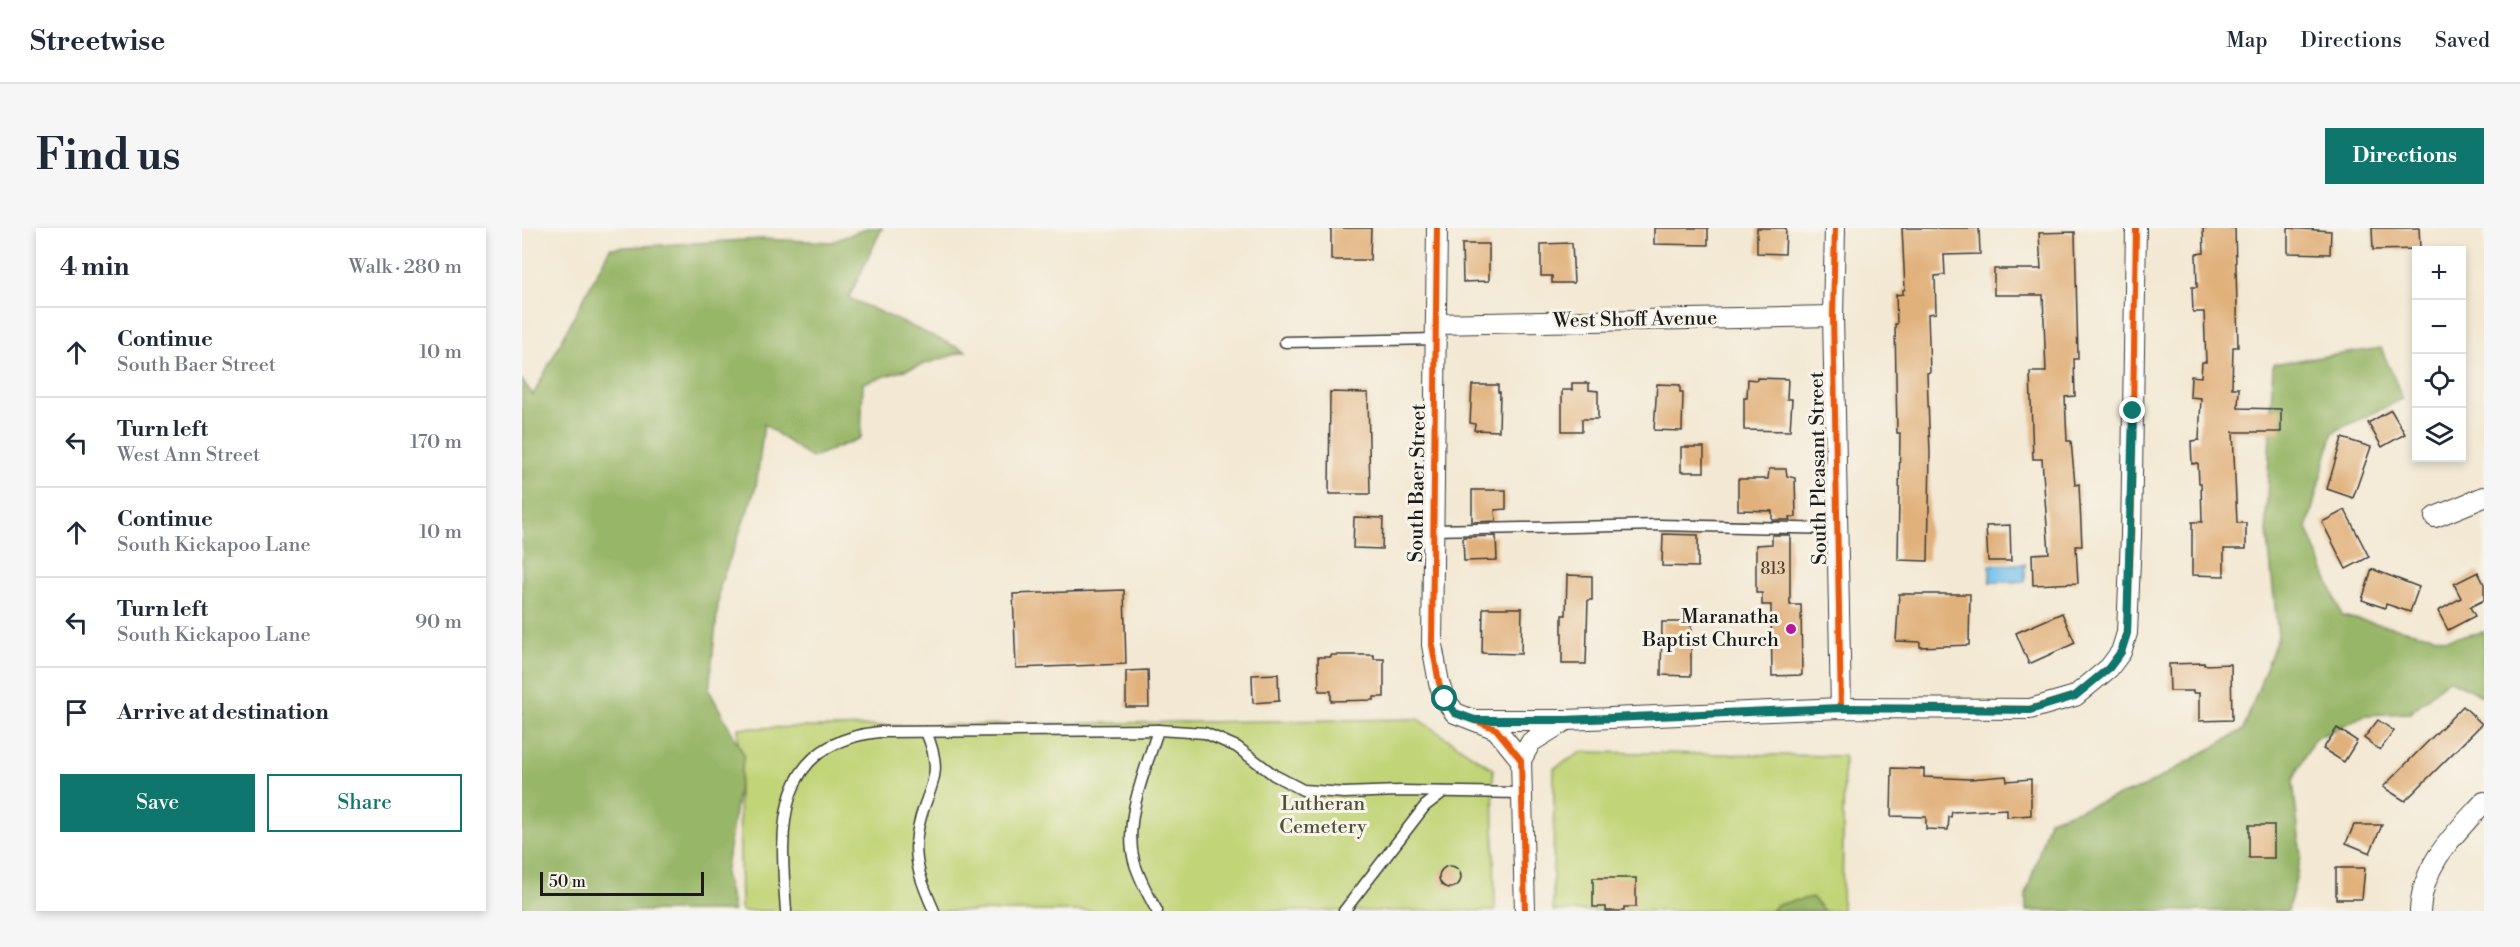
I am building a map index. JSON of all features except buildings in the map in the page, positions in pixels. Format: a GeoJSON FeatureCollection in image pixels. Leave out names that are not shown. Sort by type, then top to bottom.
{"type":"FeatureCollection","features":[{"type":"Feature","properties":{"kind":"street","name":"South Baer Street"},"geometry":{"type":"LineString","coordinates":[[1437,228],[1432,645],[1445,699],[1455,713],[1475,720]]}},
{"type":"Feature","properties":{"kind":"street","name":"South Pleasant Street"},"geometry":{"type":"LineString","coordinates":[[1835,228],[1833,316],[1841,708]]}},
{"type":"Feature","properties":{"kind":"street"},"geometry":{"type":"LineString","coordinates":[[1475,720],[1566,720],[1841,708],[2030,710],[2075,696],[2109,668],[2121,652],[2127,633],[2136,228]]}},
{"type":"Feature","properties":{"kind":"street","name":"West Shoff Avenue"},"geometry":{"type":"LineString","coordinates":[[1437,331],[1833,316]]}},
{"type":"Feature","properties":{"kind":"street"},"geometry":{"type":"LineString","coordinates":[[2435,517],[2484,497]]}},
{"type":"Feature","properties":{"kind":"street"},"geometry":{"type":"LineString","coordinates":[[1475,720],[1496,729],[1521,760]]}},
{"type":"Feature","properties":{"kind":"street"},"geometry":{"type":"LineString","coordinates":[[1525,911],[1521,760],[1532,742],[1566,720]]}},
{"type":"Feature","properties":{"kind":"street"},"geometry":{"type":"LineString","coordinates":[[2420,911],[2421,896],[2428,872],[2440,851],[2484,802]]}},
{"type":"Feature","properties":{"kind":"lane"},"geometry":{"type":"LineString","coordinates":[[1285,342],[1437,331]]}},
{"type":"Feature","properties":{"kind":"lane"},"geometry":{"type":"LineString","coordinates":[[1435,530],[1659,525],[1837,529]]}},
{"type":"Feature","properties":{"kind":"lane"},"geometry":{"type":"LineString","coordinates":[[1157,911],[1139,877],[1132,844],[1136,804],[1158,730]]}},
{"type":"Feature","properties":{"kind":"lane"},"geometry":{"type":"LineString","coordinates":[[786,911],[782,835],[787,805],[797,779],[814,757],[835,743],[857,735],[926,732],[1158,730],[1205,733],[1237,747],[1274,775],[1303,790],[1344,793],[1522,793]]}},
{"type":"Feature","properties":{"kind":"lane"},"geometry":{"type":"LineString","coordinates":[[926,732],[936,764],[933,785],[917,833],[916,852],[919,878],[934,911]]}},
{"type":"Feature","properties":{"kind":"lane"},"geometry":{"type":"LineString","coordinates":[[1344,911],[1425,806],[1443,792]]}},
{"type":"Feature","properties":{"kind":"green space"},"geometry":{"type":"Polygon","coordinates":[[[867,228],[882,228],[849,298],[966,351],[863,383],[861,438],[811,458],[764,424],[756,487],[720,586],[709,690],[744,755],[725,874],[734,911],[522,911],[522,380],[533,395],[610,248],[762,239],[832,242],[867,228]]]}},
{"type":"Feature","properties":{"kind":"green space"},"geometry":{"type":"Polygon","coordinates":[[[2381,348],[2403,399],[2333,432],[2307,528],[2342,616],[2447,639],[2484,632],[2484,697],[2449,679],[2410,713],[2366,715],[2314,739],[2293,780],[2301,857],[2288,911],[2026,911],[2026,895],[2049,820],[2144,787],[2243,730],[2278,636],[2266,520],[2273,364],[2381,348]]]}},
{"type":"Feature","properties":{"kind":"green space","name":"Lutheran Cemetery"},"geometry":{"type":"Polygon","coordinates":[[[1418,719],[1493,769],[1495,911],[741,911],[738,728],[1418,719]]]}},
{"type":"Feature","properties":{"kind":"green space"},"geometry":{"type":"Polygon","coordinates":[[[1582,752],[1844,756],[1842,911],[1553,911],[1554,768],[1582,752]]]}},
{"type":"Feature","properties":{"kind":"green space"},"geometry":{"type":"Polygon","coordinates":[[[1812,897],[1824,911],[1771,911],[1776,905],[1812,897]]]}},
{"type":"Feature","properties":{"kind":"water"},"geometry":{"type":"Polygon","coordinates":[[[2025,564],[2025,582],[1990,582],[1990,565],[2025,564]]]}},
{"type":"Feature","properties":{"kind":"cycle path"},"geometry":{"type":"LineString","coordinates":[[1437,228],[1432,645],[1439,683],[1445,699],[1455,713],[1496,729],[1521,760],[1525,911]]}},
{"type":"Feature","properties":{"kind":"cycle path"},"geometry":{"type":"LineString","coordinates":[[1835,228],[1833,316],[1841,708]]}},
{"type":"Feature","properties":{"kind":"cycle path"},"geometry":{"type":"LineString","coordinates":[[1475,720],[1566,720],[1841,708],[2030,709],[2075,696],[2109,668],[2121,652],[2127,633],[2131,536],[2136,228]]}},
{"type":"Feature","properties":{"kind":"place","name":"Maranatha Baptist Church"},"geometry":{"type":"Point","coordinates":[1791,629]}},
{"type":"Feature","properties":{"kind":"route"},"geometry":{"type":"LineString","coordinates":[[1445,699],[1455,713],[1475,720],[1505,718],[1566,720],[1616,716],[1841,708],[2030,710],[2075,696],[2109,668],[2121,652],[2127,633],[2133,411]]}}]}
